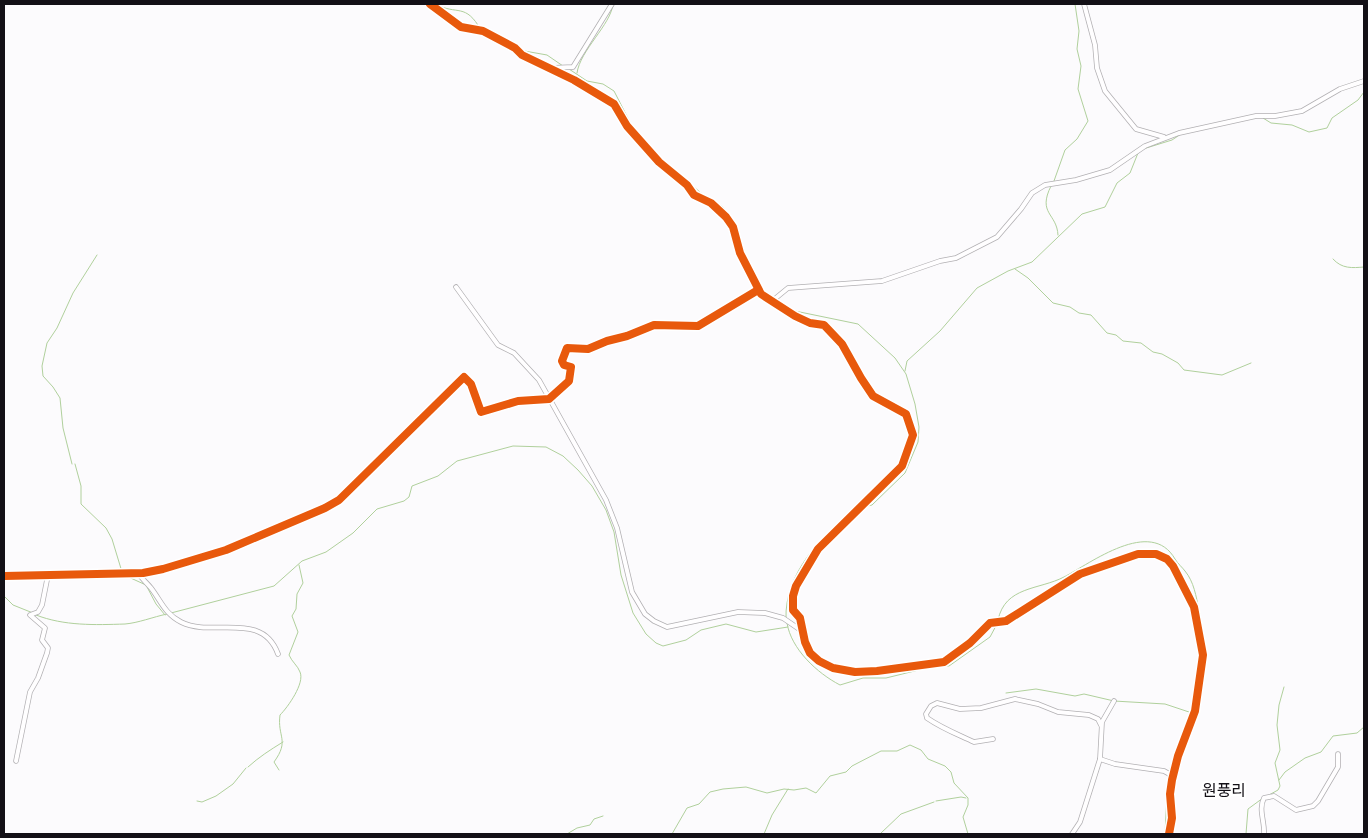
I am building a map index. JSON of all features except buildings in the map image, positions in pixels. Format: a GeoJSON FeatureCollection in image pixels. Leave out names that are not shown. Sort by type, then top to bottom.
{"type":"FeatureCollection","features":[{"type":"Feature","properties":{"kind":"street"},"geometry":{"type":"LineString","coordinates":[[430,4],[460,27],[483,31],[515,48],[522,55],[612,102],[627,126],[659,162],[684,182],[694,195],[706,200],[722,213],[734,228],[740,253],[758,290],[771,302],[810,323],[826,327],[842,344],[873,396],[906,414],[913,430],[910,446],[898,471],[829,537],[802,572],[792,602],[793,610],[800,618],[807,648],[814,658],[841,670],[877,672],[944,662],[970,643],[990,623],[1006,621],[1080,574],[1138,554],[1162,556],[1173,566],[1194,608],[1203,655],[1195,711],[1173,776],[1169,834]]}},
{"type":"Feature","properties":{"kind":"street"},"geometry":{"type":"LineString","coordinates":[[550,68],[573,67],[612,4]]}},
{"type":"Feature","properties":{"kind":"street"},"geometry":{"type":"LineString","coordinates":[[1084,4],[1095,46],[1097,68],[1105,91],[1136,129],[1164,137]]}},
{"type":"Feature","properties":{"kind":"street"},"geometry":{"type":"LineString","coordinates":[[771,302],[788,288],[882,281],[960,256],[997,237],[1021,210],[1032,193],[1052,182],[1073,181],[1110,170],[1145,146],[1164,137],[1256,116],[1275,116],[1302,111],[1340,89],[1364,81]]}},
{"type":"Feature","properties":{"kind":"street"},"geometry":{"type":"LineString","coordinates":[[456,287],[498,345],[508,349],[518,357],[537,378],[550,399],[606,500],[617,528],[632,592],[645,614],[662,626],[667,626],[732,613],[764,613],[783,618],[802,631]]}},
{"type":"Feature","properties":{"kind":"street"},"geometry":{"type":"LineString","coordinates":[[4,576],[138,573],[163,569],[226,550],[331,505],[343,497],[464,377],[472,384],[481,412],[518,401],[550,399],[569,381],[571,367],[564,365],[562,361],[567,348],[588,349],[654,325],[698,326],[758,290]]}},
{"type":"Feature","properties":{"kind":"street"},"geometry":{"type":"LineString","coordinates":[[138,573],[151,588],[161,606],[179,621],[208,627],[243,627],[270,638],[278,654]]}},
{"type":"Feature","properties":{"kind":"street"},"geometry":{"type":"LineString","coordinates":[[16,761],[30,692],[48,653],[48,648],[42,640],[45,628],[30,615],[38,612],[42,605],[48,575]]}},
{"type":"Feature","properties":{"kind":"street"},"geometry":{"type":"LineString","coordinates":[[993,739],[974,742],[966,737],[940,728],[927,718],[926,714],[931,706],[938,703],[960,709],[981,708],[1015,699],[1038,704],[1058,712],[1089,715],[1098,720],[1101,725]]}},
{"type":"Feature","properties":{"kind":"street"},"geometry":{"type":"LineString","coordinates":[[1072,834],[1080,822],[1100,759],[1101,725],[1114,701]]}},
{"type":"Feature","properties":{"kind":"street"},"geometry":{"type":"LineString","coordinates":[[1264,834],[1265,823],[1260,806],[1264,798],[1274,796],[1296,810],[1313,806],[1318,801],[1338,767],[1338,754]]}},
{"type":"Feature","properties":{"kind":"street"},"geometry":{"type":"LineString","coordinates":[[1100,759],[1115,764],[1164,771],[1173,776]]}},
{"type":"Feature","properties":{"kind":"waterway"},"geometry":{"type":"LineString","coordinates":[[435,4],[465,13],[475,21],[481,30]]}},
{"type":"Feature","properties":{"kind":"waterway"},"geometry":{"type":"LineString","coordinates":[[577,73],[579,64],[607,20],[613,4]]}},
{"type":"Feature","properties":{"kind":"waterway"},"geometry":{"type":"LineString","coordinates":[[1054,181],[1065,150],[1077,139],[1088,121],[1078,89],[1081,66],[1077,49],[1079,31],[1075,4]]}},
{"type":"Feature","properties":{"kind":"waterway"},"geometry":{"type":"LineString","coordinates":[[483,33],[498,43],[512,49]]}},
{"type":"Feature","properties":{"kind":"waterway"},"geometry":{"type":"LineString","coordinates":[[519,50],[547,55],[563,66]]}},
{"type":"Feature","properties":{"kind":"waterway"},"geometry":{"type":"LineString","coordinates":[[569,69],[587,81],[603,84],[614,91],[632,126],[657,155],[701,193],[723,207],[733,222],[754,276],[765,292],[773,298]]}},
{"type":"Feature","properties":{"kind":"waterway"},"geometry":{"type":"LineString","coordinates":[[1263,118],[1271,123],[1292,125],[1309,132],[1327,128],[1332,118],[1358,100],[1364,92]]}},
{"type":"Feature","properties":{"kind":"waterway"},"geometry":{"type":"LineString","coordinates":[[1143,149],[1172,140],[1181,134]]}},
{"type":"Feature","properties":{"kind":"waterway"},"geometry":{"type":"LineString","coordinates":[[905,371],[907,361],[940,331],[977,288],[1008,271],[1032,262],[1082,214],[1105,207],[1117,183],[1130,173],[1138,153]]}},
{"type":"Feature","properties":{"kind":"waterway"},"geometry":{"type":"LineString","coordinates":[[1051,186],[1046,202],[1049,213],[1055,222],[1058,235]]}},
{"type":"Feature","properties":{"kind":"waterway"},"geometry":{"type":"LineString","coordinates":[[72,464],[63,428],[60,398],[43,376],[42,366],[47,343],[57,328],[73,293],[97,255]]}},
{"type":"Feature","properties":{"kind":"waterway"},"geometry":{"type":"LineString","coordinates":[[1333,259],[1351,268],[1364,267]]}},
{"type":"Feature","properties":{"kind":"waterway"},"geometry":{"type":"LineString","coordinates":[[1015,269],[1028,278],[1053,303],[1070,307],[1079,313],[1091,315],[1107,333],[1116,335],[1123,341],[1141,343],[1153,352],[1162,354],[1178,363],[1184,370],[1222,375],[1251,363]]}},
{"type":"Feature","properties":{"kind":"waterway"},"geometry":{"type":"LineString","coordinates":[[776,301],[795,311],[858,324],[895,358],[906,374],[915,404],[919,427],[918,442],[905,473],[872,505],[863,507]]}},
{"type":"Feature","properties":{"kind":"waterway"},"geometry":{"type":"LineString","coordinates":[[171,613],[274,586],[302,561],[326,552],[353,533],[377,509],[404,501],[409,497],[412,486],[438,476],[457,461],[513,446],[546,447],[563,456],[592,486],[606,510],[614,532],[621,575],[633,613],[646,634],[656,643],[663,646],[686,640],[701,630],[726,624],[756,632],[788,627]]}},
{"type":"Feature","properties":{"kind":"waterway"},"geometry":{"type":"LineString","coordinates":[[75,464],[81,486],[81,504],[106,528],[112,539],[122,572]]}},
{"type":"Feature","properties":{"kind":"waterway"},"geometry":{"type":"LineString","coordinates":[[786,619],[787,602],[791,586],[798,571],[830,530],[856,509]]}},
{"type":"Feature","properties":{"kind":"waterway"},"geometry":{"type":"LineString","coordinates":[[998,620],[1002,609],[1015,595],[1064,577],[1121,547],[1151,542],[1164,547],[1191,580],[1201,620],[1205,650],[1203,679],[1200,689]]}},
{"type":"Feature","properties":{"kind":"waterway"},"geometry":{"type":"LineString","coordinates":[[279,770],[274,762],[279,755],[282,743],[280,715],[295,695],[301,677],[299,670],[289,655],[298,632],[292,616],[296,609],[297,594],[303,583],[299,565]]}},
{"type":"Feature","properties":{"kind":"waterway"},"geometry":{"type":"LineString","coordinates":[[124,575],[146,585],[156,604],[165,615]]}},
{"type":"Feature","properties":{"kind":"waterway"},"geometry":{"type":"LineString","coordinates":[[4,596],[13,605],[33,613]]}},
{"type":"Feature","properties":{"kind":"waterway"},"geometry":{"type":"LineString","coordinates":[[36,615],[69,623],[102,625],[125,624],[167,614]]}},
{"type":"Feature","properties":{"kind":"waterway"},"geometry":{"type":"LineString","coordinates":[[787,623],[789,633],[799,651],[814,667],[840,685],[863,678],[886,678],[935,666],[949,666],[990,637],[997,624]]}},
{"type":"Feature","properties":{"kind":"waterway"},"geometry":{"type":"LineString","coordinates":[[1269,795],[1278,790],[1280,786],[1275,763],[1280,750],[1277,725],[1279,705],[1284,687]]}},
{"type":"Feature","properties":{"kind":"waterway"},"geometry":{"type":"LineString","coordinates":[[1006,693],[1036,689],[1075,696],[1084,694],[1114,701],[1165,704],[1189,712]]}},
{"type":"Feature","properties":{"kind":"waterway"},"geometry":{"type":"LineString","coordinates":[[1169,771],[1195,703]]}},
{"type":"Feature","properties":{"kind":"waterway"},"geometry":{"type":"LineString","coordinates":[[1279,780],[1285,772],[1305,758],[1321,752],[1333,736],[1357,733],[1364,727]]}},
{"type":"Feature","properties":{"kind":"waterway"},"geometry":{"type":"LineString","coordinates":[[248,767],[283,742]]}},
{"type":"Feature","properties":{"kind":"waterway"},"geometry":{"type":"LineString","coordinates":[[672,834],[687,808],[699,804],[710,792],[746,787],[767,793],[784,789],[806,788],[816,793],[830,776],[846,772],[852,766],[881,751],[897,751],[910,745],[921,750],[928,759],[945,766],[951,772],[954,783],[968,798],[968,805],[963,817],[968,834]]}},
{"type":"Feature","properties":{"kind":"waterway"},"geometry":{"type":"LineString","coordinates":[[197,801],[202,802],[216,796],[233,784],[246,768]]}},
{"type":"Feature","properties":{"kind":"waterway"},"geometry":{"type":"LineString","coordinates":[[1165,834],[1168,775]]}},
{"type":"Feature","properties":{"kind":"waterway"},"geometry":{"type":"LineString","coordinates":[[764,834],[772,815],[788,789]]}},
{"type":"Feature","properties":{"kind":"waterway"},"geometry":{"type":"LineString","coordinates":[[936,801],[966,798]]}},
{"type":"Feature","properties":{"kind":"waterway"},"geometry":{"type":"LineString","coordinates":[[1246,834],[1248,809],[1263,798]]}},
{"type":"Feature","properties":{"kind":"waterway"},"geometry":{"type":"LineString","coordinates":[[880,834],[901,814],[934,802]]}},
{"type":"Feature","properties":{"kind":"waterway"},"geometry":{"type":"LineString","coordinates":[[567,834],[577,828],[590,825],[594,819],[603,816]]}},
{"type":"Feature","properties":{"kind":"cycle path"},"geometry":{"type":"LineString","coordinates":[[430,4],[461,27],[483,31],[515,48],[522,55],[574,80],[614,104],[627,126],[659,162],[687,185],[694,195],[711,203],[726,217],[733,227],[740,253],[761,294],[795,316],[810,323],[824,325],[842,344],[873,396],[906,414],[913,435],[902,466],[818,549],[796,586],[793,596],[793,610],[800,618],[805,642],[810,653],[819,661],[833,668],[855,672],[944,662],[970,643],[990,623],[1006,621],[1080,574],[1138,554],[1156,554],[1167,559],[1173,566],[1194,607],[1203,655],[1195,711],[1178,756],[1172,780],[1170,794],[1172,818],[1169,834]]}},
{"type":"Feature","properties":{"kind":"cycle path"},"geometry":{"type":"LineString","coordinates":[[4,576],[143,573],[226,550],[325,508],[339,500],[464,377],[471,384],[481,412],[518,401],[549,399],[569,381],[571,367],[564,365],[562,361],[567,348],[588,349],[654,325],[698,326],[758,290]]}},
{"type":"Feature","properties":{"kind":"district","name":"원풍리"},"geometry":{"type":"Point","coordinates":[1224,790]}}]}
